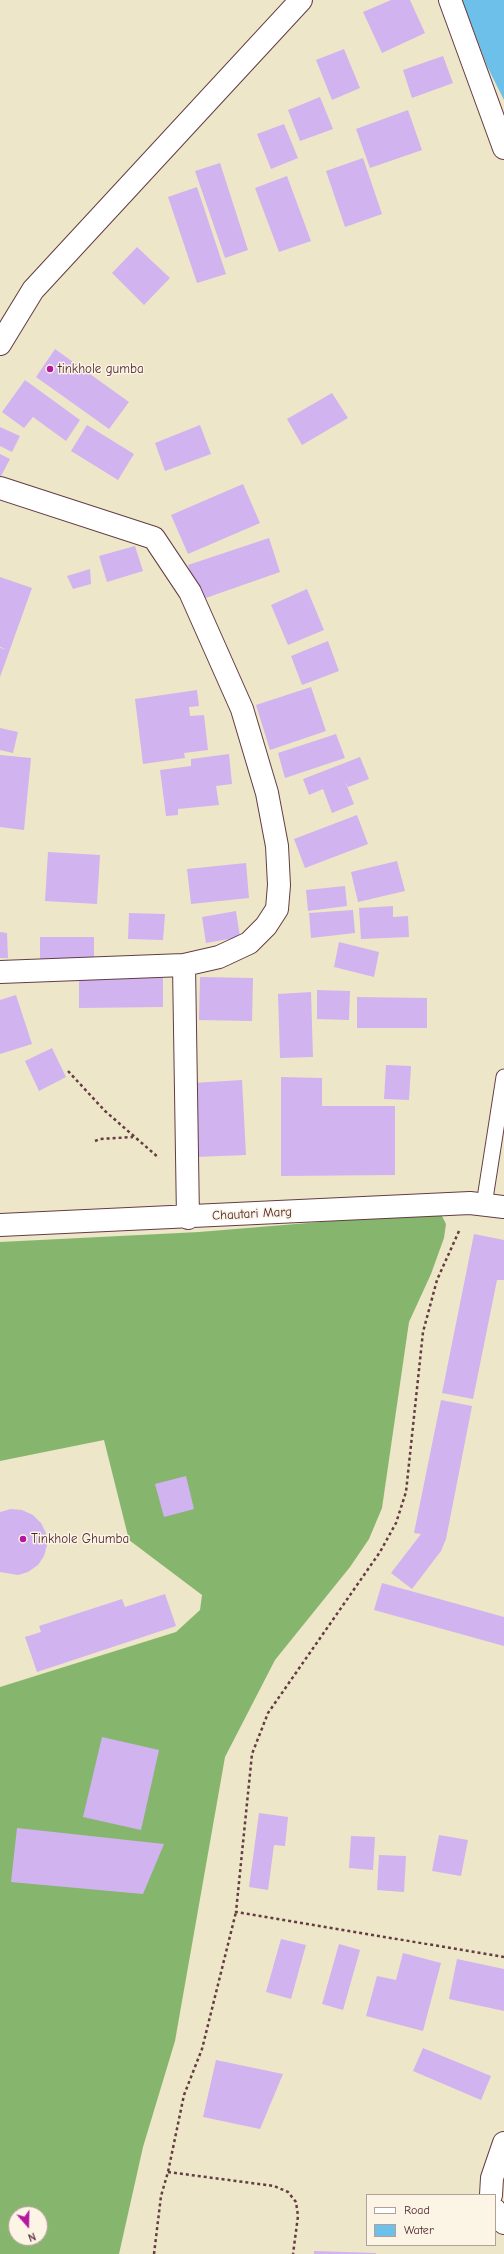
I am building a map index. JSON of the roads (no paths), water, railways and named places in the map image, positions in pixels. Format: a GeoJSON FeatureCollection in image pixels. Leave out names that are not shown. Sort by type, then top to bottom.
{"type":"FeatureCollection","features":[{"type":"Feature","properties":{"kind":"street"},"geometry":{"type":"LineString","coordinates":[[0,344],[33,290],[301,0]]}},
{"type":"Feature","properties":{"kind":"street"},"geometry":{"type":"LineString","coordinates":[[450,0],[504,148]]}},
{"type":"Feature","properties":{"kind":"street"},"geometry":{"type":"LineString","coordinates":[[0,488],[154,538],[190,592],[242,709],[267,792],[277,846],[279,885],[277,908],[266,926],[249,943],[219,957],[184,965],[0,972]]}},
{"type":"Feature","properties":{"kind":"street"},"geometry":{"type":"LineString","coordinates":[[184,965],[188,1218]]}},
{"type":"Feature","properties":{"kind":"street","name":"Chautari Marg"},"geometry":{"type":"LineString","coordinates":[[0,1225],[486,1205]]}},
{"type":"Feature","properties":{"kind":"street"},"geometry":{"type":"LineString","coordinates":[[491,2194],[492,2178],[504,2143]]}},
{"type":"Feature","properties":{"kind":"street"},"geometry":{"type":"LineString","coordinates":[[496,2211],[504,2223]]}},
{"type":"Feature","properties":{"kind":"lane"},"geometry":{"type":"LineString","coordinates":[[486,1205],[504,1077]]}},
{"type":"Feature","properties":{"kind":"water"},"geometry":{"type":"Polygon","coordinates":[[[462,0],[504,0],[504,100],[487,66],[462,0]]]}},
{"type":"Feature","properties":{"kind":"place","name":"tinkhole gumba"},"geometry":{"type":"Point","coordinates":[50,369]}},
{"type":"Feature","properties":{"kind":"place","name":"Tinkhole Ghumba"},"geometry":{"type":"Point","coordinates":[23,1539]}}]}
